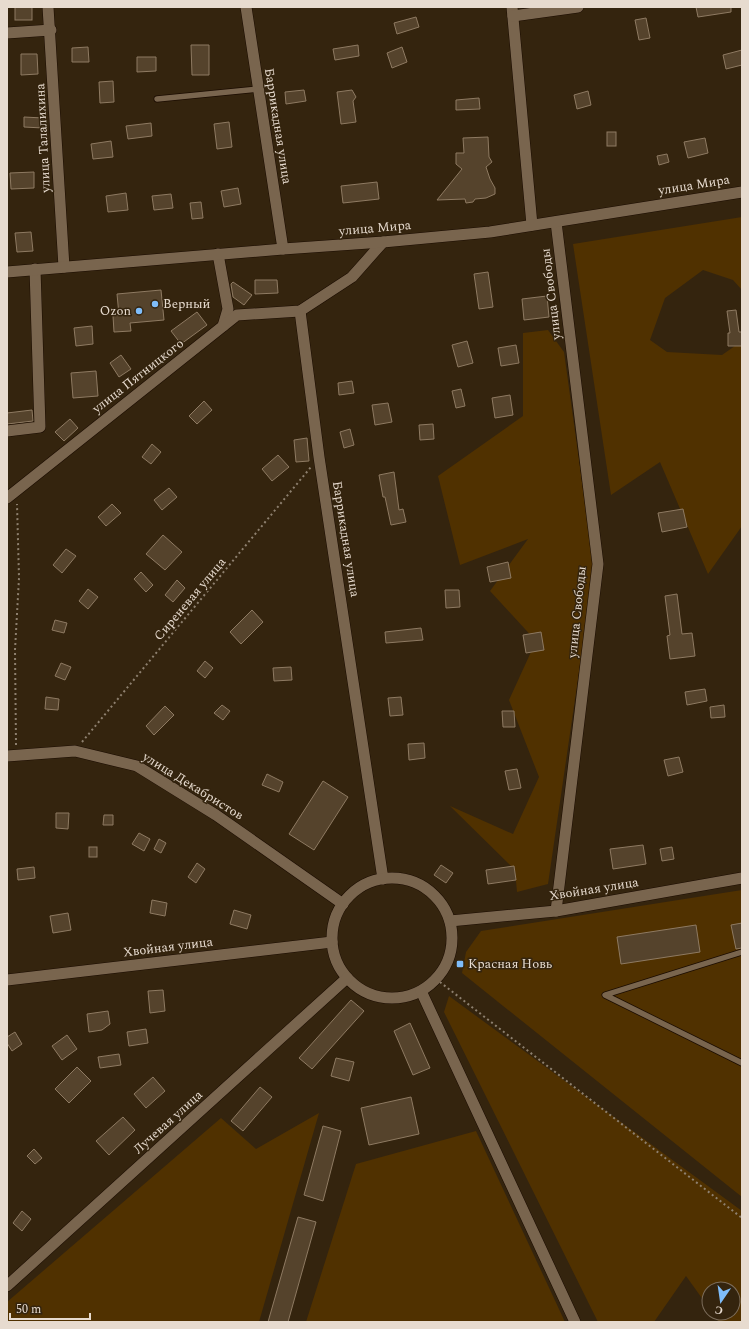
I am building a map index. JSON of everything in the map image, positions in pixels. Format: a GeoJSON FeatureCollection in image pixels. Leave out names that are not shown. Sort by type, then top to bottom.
{"type":"FeatureCollection","features":[{"type":"Feature","properties":{"kind":"street","name":"улица Талалихина"},"geometry":{"type":"LineString","coordinates":[[48,7],[51,30],[64,267]]}},
{"type":"Feature","properties":{"kind":"street","name":"Баррикадная улица"},"geometry":{"type":"LineString","coordinates":[[246,7],[283,249]]}},
{"type":"Feature","properties":{"kind":"street"},"geometry":{"type":"LineString","coordinates":[[532,225],[512,12],[578,7]]}},
{"type":"Feature","properties":{"kind":"street"},"geometry":{"type":"LineString","coordinates":[[7,33],[51,30]]}},
{"type":"Feature","properties":{"kind":"street","name":"улица Мира"},"geometry":{"type":"LineString","coordinates":[[7,272],[490,232],[742,192]]}},
{"type":"Feature","properties":{"kind":"street","name":"улица Свободы"},"geometry":{"type":"LineString","coordinates":[[556,222],[598,564],[556,911]]}},
{"type":"Feature","properties":{"kind":"street"},"geometry":{"type":"LineString","coordinates":[[300,311],[352,277],[383,242]]}},
{"type":"Feature","properties":{"kind":"street"},"geometry":{"type":"LineString","coordinates":[[218,254],[228,309],[223,326]]}},
{"type":"Feature","properties":{"kind":"street"},"geometry":{"type":"LineString","coordinates":[[7,431],[40,427],[35,269]]}},
{"type":"Feature","properties":{"kind":"street","name":"Баррикадная улица"},"geometry":{"type":"LineString","coordinates":[[300,311],[319,457],[383,879]]}},
{"type":"Feature","properties":{"kind":"street","name":"улица Пятницкого"},"geometry":{"type":"LineString","coordinates":[[7,498],[237,315],[300,311]]}},
{"type":"Feature","properties":{"kind":"street","name":"улица Декабристов"},"geometry":{"type":"LineString","coordinates":[[11,756],[75,751],[137,766],[216,815],[342,904]]}},
{"type":"Feature","properties":{"kind":"street","name":"Хвойная улица"},"geometry":{"type":"LineString","coordinates":[[450,921],[556,911],[742,878]]}},
{"type":"Feature","properties":{"kind":"street"},"geometry":{"type":"LineString","coordinates":[[383,879],[404,879],[421,885],[440,901],[450,921],[453,942],[445,967],[431,984],[421,991],[409,996],[377,996],[360,989],[347,978],[337,962],[332,942],[334,923],[342,904],[352,893],[367,884],[383,879]]}},
{"type":"Feature","properties":{"kind":"street","name":"Хвойная улица"},"geometry":{"type":"LineString","coordinates":[[7,980],[332,942]]}},
{"type":"Feature","properties":{"kind":"street","name":"Лучевая улица"},"geometry":{"type":"LineString","coordinates":[[7,1286],[347,978]]}},
{"type":"Feature","properties":{"kind":"street"},"geometry":{"type":"LineString","coordinates":[[421,991],[575,1322]]}},
{"type":"Feature","properties":{"kind":"lane"},"geometry":{"type":"LineString","coordinates":[[157,99],[258,89]]}},
{"type":"Feature","properties":{"kind":"lane"},"geometry":{"type":"LineString","coordinates":[[742,952],[605,995],[742,1063]]}},
{"type":"Feature","properties":{"kind":"path","name":"Сиреневая улица"},"geometry":{"type":"LineString","coordinates":[[75,751],[319,457]]}},
{"type":"Feature","properties":{"kind":"path"},"geometry":{"type":"LineString","coordinates":[[11,756],[19,578],[16,490]]}},
{"type":"Feature","properties":{"kind":"path"},"geometry":{"type":"LineString","coordinates":[[436,979],[742,1218]]}},
{"type":"Feature","properties":{"kind":"shaded area"},"geometry":{"type":"Polygon","coordinates":[[[742,217],[742,290],[733,280],[703,270],[665,298],[650,340],[667,352],[722,355],[742,341],[742,526],[708,574],[660,462],[611,495],[573,244],[742,217]]]}},
{"type":"Feature","properties":{"kind":"shaded area"},"geometry":{"type":"Polygon","coordinates":[[[548,330],[564,352],[594,569],[548,884],[517,892],[515,870],[450,806],[513,834],[539,777],[509,700],[536,641],[490,591],[528,539],[460,565],[438,476],[523,416],[523,333],[548,330]]]}},
{"type":"Feature","properties":{"kind":"shaded area"},"geometry":{"type":"Polygon","coordinates":[[[742,890],[742,1197],[462,973],[466,952],[481,931],[742,890]]]}},
{"type":"Feature","properties":{"kind":"shaded area"},"geometry":{"type":"Polygon","coordinates":[[[449,996],[742,1211],[742,1322],[718,1321],[741,1321],[741,1281],[701,1281],[701,1297],[686,1276],[654,1322],[598,1322],[444,1012],[449,996]]]}},
{"type":"Feature","properties":{"kind":"shaded area"},"geometry":{"type":"Polygon","coordinates":[[[319,1113],[259,1322],[7,1322],[7,1302],[221,1118],[256,1149],[319,1113]]]}},
{"type":"Feature","properties":{"kind":"shaded area"},"geometry":{"type":"Polygon","coordinates":[[[476,1131],[565,1322],[306,1322],[356,1164],[476,1131]]]}},
{"type":"Feature","properties":{"kind":"building"},"geometry":{"type":"Polygon","coordinates":[[[15,7],[32,7],[32,20],[15,20],[15,7]]]}},
{"type":"Feature","properties":{"kind":"building"},"geometry":{"type":"Polygon","coordinates":[[[696,7],[731,7],[731,12],[698,17],[696,7]]]}},
{"type":"Feature","properties":{"kind":"building"},"geometry":{"type":"Polygon","coordinates":[[[416,17],[419,27],[397,34],[394,23],[416,17]]]}},
{"type":"Feature","properties":{"kind":"building"},"geometry":{"type":"Polygon","coordinates":[[[646,18],[650,38],[639,40],[635,20],[646,18]]]}},
{"type":"Feature","properties":{"kind":"building"},"geometry":{"type":"Polygon","coordinates":[[[191,45],[209,45],[209,75],[192,75],[191,45]]]}},
{"type":"Feature","properties":{"kind":"building"},"geometry":{"type":"Polygon","coordinates":[[[358,45],[359,56],[335,60],[333,49],[358,45]]]}},
{"type":"Feature","properties":{"kind":"building"},"geometry":{"type":"Polygon","coordinates":[[[88,47],[89,62],[72,62],[72,48],[88,47]]]}},
{"type":"Feature","properties":{"kind":"building"},"geometry":{"type":"Polygon","coordinates":[[[402,47],[407,62],[392,68],[387,53],[402,47]]]}},
{"type":"Feature","properties":{"kind":"building"},"geometry":{"type":"Polygon","coordinates":[[[742,50],[742,65],[726,69],[723,55],[742,50]]]}},
{"type":"Feature","properties":{"kind":"building"},"geometry":{"type":"Polygon","coordinates":[[[21,54],[37,54],[38,74],[21,75],[21,54]]]}},
{"type":"Feature","properties":{"kind":"building"},"geometry":{"type":"Polygon","coordinates":[[[137,57],[156,57],[156,71],[137,72],[137,57]]]}},
{"type":"Feature","properties":{"kind":"building"},"geometry":{"type":"Polygon","coordinates":[[[113,81],[114,102],[100,103],[99,82],[113,81]]]}},
{"type":"Feature","properties":{"kind":"building"},"geometry":{"type":"Polygon","coordinates":[[[304,90],[306,101],[286,104],[285,92],[304,90]]]}},
{"type":"Feature","properties":{"kind":"building"},"geometry":{"type":"Polygon","coordinates":[[[352,90],[356,97],[353,101],[356,122],[341,124],[337,92],[352,90]]]}},
{"type":"Feature","properties":{"kind":"building"},"geometry":{"type":"Polygon","coordinates":[[[588,91],[591,105],[577,109],[574,95],[588,91]]]}},
{"type":"Feature","properties":{"kind":"building"},"geometry":{"type":"Polygon","coordinates":[[[479,98],[480,109],[456,110],[456,100],[479,98]]]}},
{"type":"Feature","properties":{"kind":"building"},"geometry":{"type":"Polygon","coordinates":[[[24,117],[43,118],[43,128],[24,127],[24,117]]]}},
{"type":"Feature","properties":{"kind":"building"},"geometry":{"type":"Polygon","coordinates":[[[229,122],[232,147],[217,149],[214,124],[229,122]]]}},
{"type":"Feature","properties":{"kind":"building"},"geometry":{"type":"Polygon","coordinates":[[[151,123],[152,136],[128,139],[126,126],[151,123]]]}},
{"type":"Feature","properties":{"kind":"building"},"geometry":{"type":"Polygon","coordinates":[[[607,132],[616,132],[616,146],[607,146],[607,132]]]}},
{"type":"Feature","properties":{"kind":"building"},"geometry":{"type":"Polygon","coordinates":[[[488,137],[489,157],[492,162],[486,167],[495,188],[495,194],[466,203],[465,199],[437,200],[462,169],[456,164],[456,153],[464,153],[463,138],[488,137]]]}},
{"type":"Feature","properties":{"kind":"building"},"geometry":{"type":"Polygon","coordinates":[[[705,138],[708,153],[688,158],[684,142],[705,138]]]}},
{"type":"Feature","properties":{"kind":"building"},"geometry":{"type":"Polygon","coordinates":[[[111,141],[113,157],[93,159],[91,144],[111,141]]]}},
{"type":"Feature","properties":{"kind":"building"},"geometry":{"type":"Polygon","coordinates":[[[667,154],[669,162],[659,165],[657,156],[667,154]]]}},
{"type":"Feature","properties":{"kind":"building"},"geometry":{"type":"Polygon","coordinates":[[[34,172],[34,188],[11,189],[10,173],[34,172]]]}},
{"type":"Feature","properties":{"kind":"building"},"geometry":{"type":"Polygon","coordinates":[[[377,182],[379,199],[343,203],[341,186],[377,182]]]}},
{"type":"Feature","properties":{"kind":"building"},"geometry":{"type":"Polygon","coordinates":[[[238,188],[241,204],[224,207],[221,191],[238,188]]]}},
{"type":"Feature","properties":{"kind":"building"},"geometry":{"type":"Polygon","coordinates":[[[126,193],[128,210],[108,212],[106,196],[126,193]]]}},
{"type":"Feature","properties":{"kind":"building"},"geometry":{"type":"Polygon","coordinates":[[[171,194],[173,208],[154,210],[152,196],[171,194]]]}},
{"type":"Feature","properties":{"kind":"building"},"geometry":{"type":"Polygon","coordinates":[[[201,202],[203,218],[192,219],[190,203],[201,202]]]}},
{"type":"Feature","properties":{"kind":"building"},"geometry":{"type":"Polygon","coordinates":[[[31,232],[33,251],[17,252],[15,233],[31,232]]]}},
{"type":"Feature","properties":{"kind":"building"},"geometry":{"type":"Polygon","coordinates":[[[488,272],[493,307],[479,309],[474,274],[488,272]]]}},
{"type":"Feature","properties":{"kind":"building"},"geometry":{"type":"Polygon","coordinates":[[[255,280],[277,280],[278,293],[255,294],[255,280]]]}},
{"type":"Feature","properties":{"kind":"building"},"geometry":{"type":"Polygon","coordinates":[[[233,282],[252,295],[244,305],[233,297],[231,284],[233,282]]]}},
{"type":"Feature","properties":{"kind":"building"},"geometry":{"type":"Polygon","coordinates":[[[161,290],[164,320],[130,323],[131,331],[114,332],[113,316],[119,315],[117,294],[161,290]]]}},
{"type":"Feature","properties":{"kind":"building"},"geometry":{"type":"Polygon","coordinates":[[[547,296],[549,317],[524,320],[522,299],[547,296]]]}},
{"type":"Feature","properties":{"kind":"building"},"geometry":{"type":"Polygon","coordinates":[[[736,310],[739,332],[742,332],[742,346],[728,346],[728,333],[730,333],[727,311],[736,310]]]}},
{"type":"Feature","properties":{"kind":"building"},"geometry":{"type":"Polygon","coordinates":[[[197,312],[207,325],[181,344],[171,331],[197,312]]]}},
{"type":"Feature","properties":{"kind":"building"},"geometry":{"type":"Polygon","coordinates":[[[92,326],[93,344],[76,346],[74,328],[92,326]]]}},
{"type":"Feature","properties":{"kind":"building"},"geometry":{"type":"Polygon","coordinates":[[[467,341],[473,363],[458,367],[452,345],[467,341]]]}},
{"type":"Feature","properties":{"kind":"building"},"geometry":{"type":"Polygon","coordinates":[[[516,345],[519,363],[501,366],[498,348],[516,345]]]}},
{"type":"Feature","properties":{"kind":"building"},"geometry":{"type":"Polygon","coordinates":[[[121,355],[131,369],[119,377],[110,363],[121,355]]]}},
{"type":"Feature","properties":{"kind":"building"},"geometry":{"type":"Polygon","coordinates":[[[96,371],[98,396],[73,398],[71,373],[96,371]]]}},
{"type":"Feature","properties":{"kind":"building"},"geometry":{"type":"Polygon","coordinates":[[[352,381],[354,393],[339,395],[338,383],[352,381]]]}},
{"type":"Feature","properties":{"kind":"building"},"geometry":{"type":"Polygon","coordinates":[[[461,389],[465,406],[456,408],[452,391],[461,389]]]}},
{"type":"Feature","properties":{"kind":"building"},"geometry":{"type":"Polygon","coordinates":[[[510,395],[513,415],[495,418],[492,398],[510,395]]]}},
{"type":"Feature","properties":{"kind":"building"},"geometry":{"type":"Polygon","coordinates":[[[204,401],[212,410],[197,424],[189,416],[204,401]]]}},
{"type":"Feature","properties":{"kind":"building"},"geometry":{"type":"Polygon","coordinates":[[[388,403],[392,422],[375,425],[372,405],[388,403]]]}},
{"type":"Feature","properties":{"kind":"building"},"geometry":{"type":"Polygon","coordinates":[[[32,410],[33,421],[7,424],[7,413],[32,410]]]}},
{"type":"Feature","properties":{"kind":"building"},"geometry":{"type":"Polygon","coordinates":[[[70,419],[78,428],[64,441],[55,432],[70,419]]]}},
{"type":"Feature","properties":{"kind":"building"},"geometry":{"type":"Polygon","coordinates":[[[433,424],[434,439],[420,440],[419,425],[433,424]]]}},
{"type":"Feature","properties":{"kind":"building"},"geometry":{"type":"Polygon","coordinates":[[[350,429],[354,445],[344,448],[340,432],[350,429]]]}},
{"type":"Feature","properties":{"kind":"building"},"geometry":{"type":"Polygon","coordinates":[[[307,438],[309,461],[296,462],[294,440],[307,438]]]}},
{"type":"Feature","properties":{"kind":"building"},"geometry":{"type":"Polygon","coordinates":[[[152,444],[161,452],[151,464],[142,457],[152,444]]]}},
{"type":"Feature","properties":{"kind":"building"},"geometry":{"type":"Polygon","coordinates":[[[278,455],[289,467],[272,481],[262,469],[278,455]]]}},
{"type":"Feature","properties":{"kind":"building"},"geometry":{"type":"Polygon","coordinates":[[[394,472],[399,510],[403,509],[406,522],[391,525],[385,497],[383,497],[379,475],[394,472]]]}},
{"type":"Feature","properties":{"kind":"building"},"geometry":{"type":"Polygon","coordinates":[[[169,488],[177,497],[162,510],[154,500],[169,488]]]}},
{"type":"Feature","properties":{"kind":"building"},"geometry":{"type":"Polygon","coordinates":[[[112,504],[121,513],[106,526],[98,517],[112,504]]]}},
{"type":"Feature","properties":{"kind":"building"},"geometry":{"type":"Polygon","coordinates":[[[683,509],[687,527],[662,532],[658,513],[683,509]]]}},
{"type":"Feature","properties":{"kind":"building"},"geometry":{"type":"Polygon","coordinates":[[[163,535],[182,552],[165,570],[146,554],[163,535]]]}},
{"type":"Feature","properties":{"kind":"building"},"geometry":{"type":"Polygon","coordinates":[[[66,549],[76,556],[62,573],[53,565],[66,549]]]}},
{"type":"Feature","properties":{"kind":"building"},"geometry":{"type":"Polygon","coordinates":[[[508,562],[511,578],[490,582],[487,567],[508,562]]]}},
{"type":"Feature","properties":{"kind":"building"},"geometry":{"type":"Polygon","coordinates":[[[141,572],[153,585],[146,592],[134,579],[141,572]]]}},
{"type":"Feature","properties":{"kind":"building"},"geometry":{"type":"Polygon","coordinates":[[[177,580],[185,588],[173,602],[165,595],[177,580]]]}},
{"type":"Feature","properties":{"kind":"building"},"geometry":{"type":"Polygon","coordinates":[[[88,589],[98,597],[88,609],[79,601],[88,589]]]}},
{"type":"Feature","properties":{"kind":"building"},"geometry":{"type":"Polygon","coordinates":[[[445,590],[459,590],[460,607],[446,608],[445,590]]]}},
{"type":"Feature","properties":{"kind":"building"},"geometry":{"type":"Polygon","coordinates":[[[677,594],[682,634],[692,633],[695,656],[670,659],[667,636],[670,635],[665,596],[677,594]]]}},
{"type":"Feature","properties":{"kind":"building"},"geometry":{"type":"Polygon","coordinates":[[[252,610],[263,622],[241,644],[230,632],[252,610]]]}},
{"type":"Feature","properties":{"kind":"building"},"geometry":{"type":"Polygon","coordinates":[[[55,620],[67,623],[64,633],[52,630],[55,620]]]}},
{"type":"Feature","properties":{"kind":"building"},"geometry":{"type":"Polygon","coordinates":[[[421,628],[423,640],[386,643],[385,632],[421,628]]]}},
{"type":"Feature","properties":{"kind":"building"},"geometry":{"type":"Polygon","coordinates":[[[541,632],[544,650],[526,653],[523,635],[541,632]]]}},
{"type":"Feature","properties":{"kind":"building"},"geometry":{"type":"Polygon","coordinates":[[[205,661],[213,668],[205,678],[197,671],[205,661]]]}},
{"type":"Feature","properties":{"kind":"building"},"geometry":{"type":"Polygon","coordinates":[[[61,663],[71,667],[65,680],[55,676],[61,663]]]}},
{"type":"Feature","properties":{"kind":"building"},"geometry":{"type":"Polygon","coordinates":[[[291,667],[292,680],[274,681],[273,668],[291,667]]]}},
{"type":"Feature","properties":{"kind":"building"},"geometry":{"type":"Polygon","coordinates":[[[705,689],[707,701],[687,705],[685,692],[705,689]]]}},
{"type":"Feature","properties":{"kind":"building"},"geometry":{"type":"Polygon","coordinates":[[[46,697],[59,699],[58,710],[45,709],[46,697]]]}},
{"type":"Feature","properties":{"kind":"building"},"geometry":{"type":"Polygon","coordinates":[[[401,697],[403,715],[390,716],[388,698],[401,697]]]}},
{"type":"Feature","properties":{"kind":"building"},"geometry":{"type":"Polygon","coordinates":[[[222,705],[230,711],[223,720],[214,713],[222,705]]]}},
{"type":"Feature","properties":{"kind":"building"},"geometry":{"type":"Polygon","coordinates":[[[724,705],[725,717],[711,718],[710,707],[724,705]]]}},
{"type":"Feature","properties":{"kind":"building"},"geometry":{"type":"Polygon","coordinates":[[[165,706],[174,715],[154,735],[146,726],[165,706]]]}},
{"type":"Feature","properties":{"kind":"building"},"geometry":{"type":"Polygon","coordinates":[[[502,711],[514,711],[515,727],[503,727],[502,711]]]}},
{"type":"Feature","properties":{"kind":"building"},"geometry":{"type":"Polygon","coordinates":[[[424,743],[425,758],[409,760],[408,744],[424,743]]]}},
{"type":"Feature","properties":{"kind":"building"},"geometry":{"type":"Polygon","coordinates":[[[679,757],[683,772],[668,776],[664,760],[679,757]]]}},
{"type":"Feature","properties":{"kind":"building"},"geometry":{"type":"Polygon","coordinates":[[[517,769],[521,788],[509,790],[505,771],[517,769]]]}},
{"type":"Feature","properties":{"kind":"building"},"geometry":{"type":"Polygon","coordinates":[[[267,774],[283,782],[279,792],[262,785],[267,774]]]}},
{"type":"Feature","properties":{"kind":"building"},"geometry":{"type":"Polygon","coordinates":[[[323,781],[348,797],[314,850],[289,834],[323,781]]]}},
{"type":"Feature","properties":{"kind":"building"},"geometry":{"type":"Polygon","coordinates":[[[56,813],[69,813],[68,829],[56,828],[56,813]]]}},
{"type":"Feature","properties":{"kind":"building"},"geometry":{"type":"Polygon","coordinates":[[[104,815],[113,815],[113,825],[103,825],[104,815]]]}},
{"type":"Feature","properties":{"kind":"building"},"geometry":{"type":"Polygon","coordinates":[[[139,833],[150,839],[144,851],[132,844],[139,833]]]}},
{"type":"Feature","properties":{"kind":"building"},"geometry":{"type":"Polygon","coordinates":[[[159,839],[166,843],[161,853],[154,849],[159,839]]]}},
{"type":"Feature","properties":{"kind":"building"},"geometry":{"type":"Polygon","coordinates":[[[643,845],[646,864],[613,869],[610,849],[643,845]]]}},
{"type":"Feature","properties":{"kind":"building"},"geometry":{"type":"Polygon","coordinates":[[[89,847],[97,847],[97,857],[89,857],[89,847]]]}},
{"type":"Feature","properties":{"kind":"building"},"geometry":{"type":"Polygon","coordinates":[[[672,847],[674,859],[662,861],[660,849],[672,847]]]}},
{"type":"Feature","properties":{"kind":"building"},"geometry":{"type":"Polygon","coordinates":[[[197,863],[205,869],[196,883],[188,877],[197,863]]]}},
{"type":"Feature","properties":{"kind":"building"},"geometry":{"type":"Polygon","coordinates":[[[441,865],[453,873],[446,883],[434,875],[441,865]]]}},
{"type":"Feature","properties":{"kind":"building"},"geometry":{"type":"Polygon","coordinates":[[[514,866],[516,880],[488,884],[486,870],[514,866]]]}},
{"type":"Feature","properties":{"kind":"building"},"geometry":{"type":"Polygon","coordinates":[[[34,867],[35,878],[18,880],[17,869],[34,867]]]}},
{"type":"Feature","properties":{"kind":"building"},"geometry":{"type":"Polygon","coordinates":[[[152,900],[167,903],[165,916],[150,913],[152,900]]]}},
{"type":"Feature","properties":{"kind":"building"},"geometry":{"type":"Polygon","coordinates":[[[234,910],[251,915],[247,929],[230,924],[234,910]]]}},
{"type":"Feature","properties":{"kind":"building"},"geometry":{"type":"Polygon","coordinates":[[[68,913],[71,930],[53,933],[50,916],[68,913]]]}},
{"type":"Feature","properties":{"kind":"building"},"geometry":{"type":"Polygon","coordinates":[[[742,923],[742,948],[736,949],[731,925],[742,923]]]}},
{"type":"Feature","properties":{"kind":"building"},"geometry":{"type":"Polygon","coordinates":[[[696,925],[700,952],[621,964],[617,937],[696,925]]]}},
{"type":"Feature","properties":{"kind":"building"},"geometry":{"type":"Polygon","coordinates":[[[163,990],[165,1011],[150,1013],[148,991],[163,990]]]}},
{"type":"Feature","properties":{"kind":"building"},"geometry":{"type":"Polygon","coordinates":[[[351,1000],[364,1011],[312,1069],[299,1058],[351,1000]]]}},
{"type":"Feature","properties":{"kind":"building"},"geometry":{"type":"Polygon","coordinates":[[[108,1011],[110,1024],[102,1030],[89,1032],[87,1014],[108,1011]]]}},
{"type":"Feature","properties":{"kind":"building"},"geometry":{"type":"Polygon","coordinates":[[[410,1023],[430,1068],[413,1075],[394,1031],[410,1023]]]}},
{"type":"Feature","properties":{"kind":"building"},"geometry":{"type":"Polygon","coordinates":[[[146,1029],[148,1043],[129,1046],[127,1032],[146,1029]]]}},
{"type":"Feature","properties":{"kind":"building"},"geometry":{"type":"Polygon","coordinates":[[[15,1032],[22,1044],[12,1051],[7,1043],[7,1037],[15,1032]]]}},
{"type":"Feature","properties":{"kind":"building"},"geometry":{"type":"Polygon","coordinates":[[[67,1035],[77,1049],[62,1060],[52,1046],[67,1035]]]}},
{"type":"Feature","properties":{"kind":"building"},"geometry":{"type":"Polygon","coordinates":[[[119,1054],[121,1065],[100,1068],[98,1057],[119,1054]]]}},
{"type":"Feature","properties":{"kind":"building"},"geometry":{"type":"Polygon","coordinates":[[[336,1058],[354,1062],[349,1081],[331,1076],[336,1058]]]}},
{"type":"Feature","properties":{"kind":"building"},"geometry":{"type":"Polygon","coordinates":[[[77,1067],[91,1081],[69,1103],[55,1089],[77,1067]]]}},
{"type":"Feature","properties":{"kind":"building"},"geometry":{"type":"Polygon","coordinates":[[[153,1077],[165,1091],[146,1108],[134,1094],[153,1077]]]}},
{"type":"Feature","properties":{"kind":"building"},"geometry":{"type":"Polygon","coordinates":[[[260,1087],[272,1097],[243,1131],[231,1121],[260,1087]]]}},
{"type":"Feature","properties":{"kind":"building"},"geometry":{"type":"Polygon","coordinates":[[[411,1097],[419,1134],[369,1145],[361,1108],[411,1097]]]}},
{"type":"Feature","properties":{"kind":"building"},"geometry":{"type":"Polygon","coordinates":[[[123,1117],[135,1130],[109,1155],[96,1141],[123,1117]]]}},
{"type":"Feature","properties":{"kind":"building"},"geometry":{"type":"Polygon","coordinates":[[[323,1126],[341,1131],[323,1201],[304,1195],[323,1126]]]}},
{"type":"Feature","properties":{"kind":"building"},"geometry":{"type":"Polygon","coordinates":[[[34,1149],[42,1158],[35,1164],[27,1156],[34,1149]]]}},
{"type":"Feature","properties":{"kind":"building"},"geometry":{"type":"Polygon","coordinates":[[[22,1211],[31,1219],[22,1231],[13,1223],[22,1211]]]}},
{"type":"Feature","properties":{"kind":"building"},"geometry":{"type":"Polygon","coordinates":[[[298,1217],[316,1222],[288,1322],[268,1322],[298,1217]]]}},
{"type":"Feature","properties":{"kind":"place","name":"Верный"},"geometry":{"type":"Point","coordinates":[155,304]}},
{"type":"Feature","properties":{"kind":"place","name":"Ozon"},"geometry":{"type":"Point","coordinates":[139,311]}},
{"type":"Feature","properties":{"kind":"place","name":"Красная Новь"},"geometry":{"type":"Point","coordinates":[460,964]}}]}
